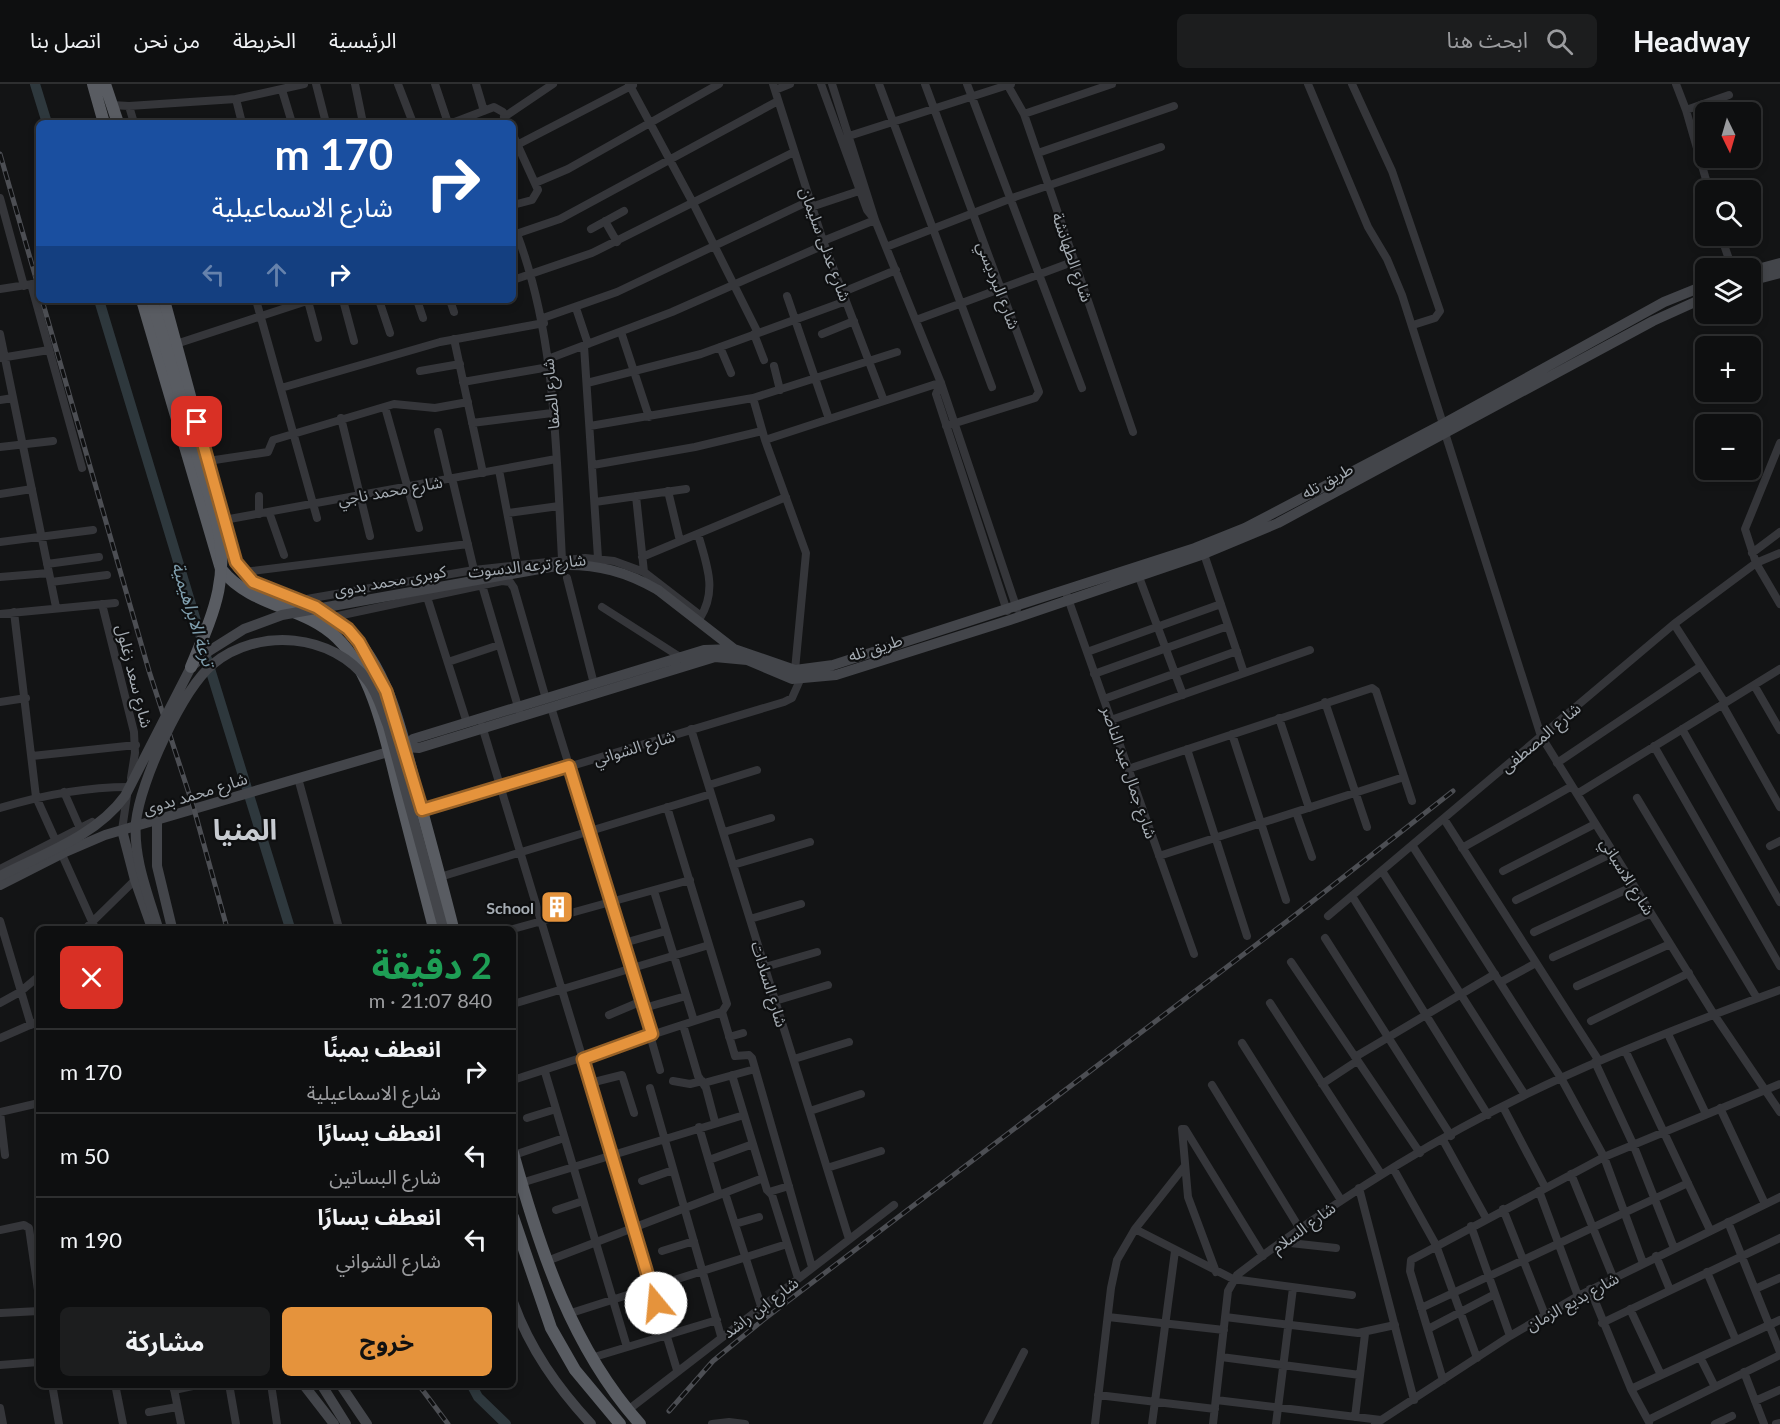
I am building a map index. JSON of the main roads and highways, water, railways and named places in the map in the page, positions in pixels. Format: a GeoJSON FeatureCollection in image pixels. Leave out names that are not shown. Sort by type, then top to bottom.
{"type":"FeatureCollection","features":[{"type":"Feature","properties":{"kind":"highway"},"geometry":{"type":"LineString","coordinates":[[93,84],[103,120]]}},
{"type":"Feature","properties":{"kind":"highway"},"geometry":{"type":"LineString","coordinates":[[105,84],[117,120]]}},
{"type":"Feature","properties":{"kind":"highway"},"geometry":{"type":"LineString","coordinates":[[143,303],[221,569],[232,583],[245,593],[324,628],[363,661],[386,691],[405,747],[452,926]]}},
{"type":"Feature","properties":{"kind":"highway"},"geometry":{"type":"LineString","coordinates":[[153,303],[216,519],[222,551],[218,599],[191,667]]}},
{"type":"Feature","properties":{"kind":"highway"},"geometry":{"type":"LineString","coordinates":[[165,303],[236,562],[242,573],[260,586],[301,600],[333,617],[348,629],[363,661],[433,926]]}},
{"type":"Feature","properties":{"kind":"highway"},"geometry":{"type":"LineString","coordinates":[[516,1170],[520,1191],[568,1314],[591,1358],[640,1424]]}},
{"type":"Feature","properties":{"kind":"highway"},"geometry":{"type":"LineString","coordinates":[[516,1226],[551,1328],[575,1370],[620,1424]]}},
{"type":"Feature","properties":{"kind":"main road"},"geometry":{"type":"LineString","coordinates":[[1761,268],[1780,263]]}},
{"type":"Feature","properties":{"kind":"main road"},"geometry":{"type":"LineString","coordinates":[[1761,279],[1780,273]]}},
{"type":"Feature","properties":{"kind":"main road","name":"طريق تله"},"geometry":{"type":"LineString","coordinates":[[1066,595],[1139,577],[1278,524],[1444,429],[1695,292]]}},
{"type":"Feature","properties":{"kind":"main road","name":"طريق تله"},"geometry":{"type":"LineString","coordinates":[[1684,299],[1695,298]]}},
{"type":"Feature","properties":{"kind":"main road","name":"طريق تله"},"geometry":{"type":"LineString","coordinates":[[549,703],[594,684],[680,657],[727,651],[797,675],[1013,613],[1245,528],[1444,429]]}},
{"type":"Feature","properties":{"kind":"main road","name":"كوبرى محمد بدوى"},"geometry":{"type":"LineString","coordinates":[[0,876],[92,828],[116,808],[125,795],[191,667],[209,651],[244,629],[282,615],[562,565],[602,566],[622,572],[658,590],[699,619],[727,651]]}},
{"type":"Feature","properties":{"kind":"main road"},"geometry":{"type":"LineString","coordinates":[[157,926],[138,858],[136,841],[138,811],[151,770],[191,689],[201,675],[214,663],[243,646],[276,640],[316,644],[333,651],[358,669],[376,695],[388,726],[442,926]]}},
{"type":"Feature","properties":{"kind":"main road","name":"طريق تله"},"geometry":{"type":"LineString","coordinates":[[405,747],[419,748],[519,712],[707,659],[727,651]]}},
{"type":"Feature","properties":{"kind":"main road","name":"طريق تله"},"geometry":{"type":"LineString","coordinates":[[405,747],[413,739],[468,723],[482,724]]}},
{"type":"Feature","properties":{"kind":"main road","name":"شارع محمد بدوى"},"geometry":{"type":"LineString","coordinates":[[0,885],[86,842],[405,747]]}},
{"type":"Feature","properties":{"kind":"main road"},"geometry":{"type":"LineString","coordinates":[[157,820],[157,866],[172,926]]}},
{"type":"Feature","properties":{"kind":"main road","name":"شارع سعد زغلول"},"geometry":{"type":"LineString","coordinates":[[122,830],[135,880],[152,926]]}},
{"type":"Feature","properties":{"kind":"main road"},"geometry":{"type":"LineString","coordinates":[[516,1310],[527,1337],[557,1386],[591,1424]]}},
{"type":"Feature","properties":{"kind":"main road"},"geometry":{"type":"LineString","coordinates":[[306,1388],[333,1424]]}},
{"type":"Feature","properties":{"kind":"main road"},"geometry":{"type":"LineString","coordinates":[[324,1388],[346,1424]]}},
{"type":"Feature","properties":{"kind":"main road"},"geometry":{"type":"LineString","coordinates":[[343,1388],[367,1424]]}},
{"type":"Feature","properties":{"kind":"waterway","name":"ترعة الابراهيمية"},"geometry":{"type":"LineString","coordinates":[[35,84],[46,120]]}},
{"type":"Feature","properties":{"kind":"waterway","name":"ترعة الابراهيمية"},"geometry":{"type":"LineString","coordinates":[[100,303],[203,644]]}},
{"type":"Feature","properties":{"kind":"waterway","name":"ترعة الابراهيمية"},"geometry":{"type":"LineString","coordinates":[[207,659],[289,926]]}},
{"type":"Feature","properties":{"kind":"waterway","name":"ترعة الابراهيمية"},"geometry":{"type":"LineString","coordinates":[[473,1388],[478,1397],[506,1424]]}},
{"type":"Feature","properties":{"kind":"railway"},"geometry":{"type":"LineString","coordinates":[[0,154],[36,279]]}},
{"type":"Feature","properties":{"kind":"railway"},"geometry":{"type":"LineString","coordinates":[[43,303],[149,671],[194,809],[226,926]]}},
{"type":"Feature","properties":{"kind":"railway"},"geometry":{"type":"LineString","coordinates":[[669,1411],[713,1361],[763,1320],[1290,919],[1453,791]]}},
{"type":"Feature","properties":{"kind":"railway"},"geometry":{"type":"LineString","coordinates":[[421,1388],[448,1424]]}},
{"type":"Feature","properties":{"kind":"place","name":"School"},"geometry":{"type":"Point","coordinates":[557,907]}},
{"type":"Feature","properties":{"kind":"district","name":"المنيا"},"geometry":{"type":"Point","coordinates":[245,829]}}]}
